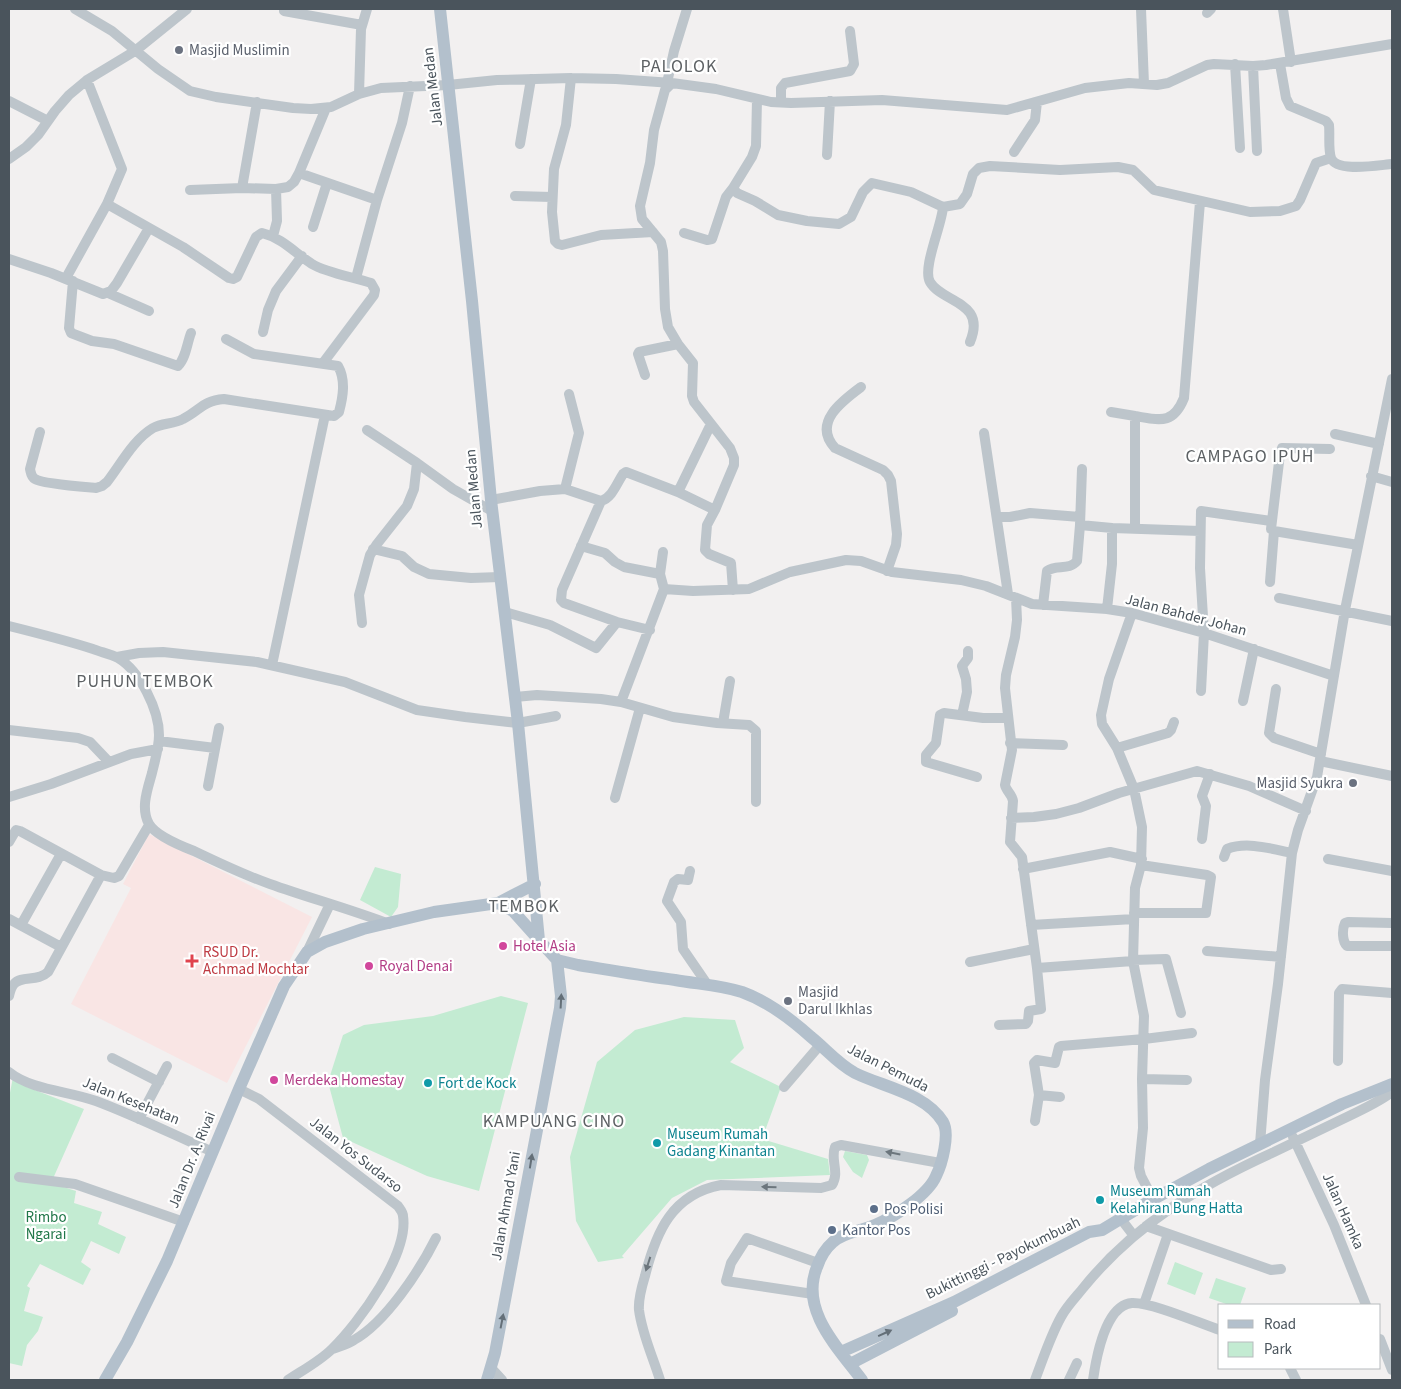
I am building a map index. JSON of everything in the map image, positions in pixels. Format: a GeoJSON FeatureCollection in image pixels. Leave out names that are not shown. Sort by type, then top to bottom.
{"type":"FeatureCollection","features":[{"type":"Feature","properties":{"kind":"main road","name":"Jalan Medan"},"geometry":{"type":"LineString","coordinates":[[440,9],[479,369],[491,505],[518,723],[539,940]]}},
{"type":"Feature","properties":{"kind":"main road"},"geometry":{"type":"LineString","coordinates":[[306,952],[342,936],[434,912],[498,903],[534,884]]}},
{"type":"Feature","properties":{"kind":"main road"},"geometry":{"type":"LineString","coordinates":[[498,903],[513,911],[557,960]]}},
{"type":"Feature","properties":{"kind":"main road","name":"Jalan Dr. A. Rivai"},"geometry":{"type":"LineString","coordinates":[[106,1380],[167,1261],[284,986],[306,952]]}},
{"type":"Feature","properties":{"kind":"main road","name":"Jalan Pemuda"},"geometry":{"type":"LineString","coordinates":[[557,960],[578,965],[707,984],[744,993],[766,1004],[810,1035],[843,1066],[919,1100],[939,1116],[944,1124],[946,1139],[936,1177],[928,1189],[896,1214],[833,1241],[818,1263],[813,1282],[813,1294],[817,1312],[822,1325],[862,1380]]}},
{"type":"Feature","properties":{"kind":"main road","name":"Jalan Ahmad Yani"},"geometry":{"type":"LineString","coordinates":[[489,1374],[562,996],[557,960]]}},
{"type":"Feature","properties":{"kind":"main road","name":"Bukittinggi - Payokumbuah"},"geometry":{"type":"LineString","coordinates":[[841,1352],[954,1302],[1090,1232],[1102,1230],[1209,1169],[1289,1129],[1342,1104],[1392,1084]]}},
{"type":"Feature","properties":{"kind":"main road"},"geometry":{"type":"LineString","coordinates":[[850,1364],[1084,1243],[1102,1230]]}},
{"type":"Feature","properties":{"kind":"street"},"geometry":{"type":"LineString","coordinates":[[74,9],[112,31],[190,91],[216,98],[311,109],[331,107],[360,94],[381,88],[448,85],[497,80],[616,78],[716,89],[757,99],[781,102],[882,100],[1007,110],[1084,88],[1130,83],[1157,85],[1168,83],[1207,65],[1235,64],[1253,66],[1280,64],[1392,44]]}},
{"type":"Feature","properties":{"kind":"street"},"geometry":{"type":"LineString","coordinates":[[9,159],[26,147],[69,95],[87,80],[136,51],[187,9]]}},
{"type":"Feature","properties":{"kind":"street"},"geometry":{"type":"LineString","coordinates":[[360,94],[362,25],[367,9]]}},
{"type":"Feature","properties":{"kind":"street"},"geometry":{"type":"LineString","coordinates":[[687,9],[674,51],[669,83],[665,90],[654,130],[650,149],[650,163],[640,206],[642,219],[660,242],[663,252],[662,265],[666,320],[678,344],[693,363],[692,396],[694,402],[730,448],[734,458],[734,465],[707,525],[705,550],[709,554],[731,563],[733,590]]}},
{"type":"Feature","properties":{"kind":"street"},"geometry":{"type":"LineString","coordinates":[[1141,9],[1144,84]]}},
{"type":"Feature","properties":{"kind":"street"},"geometry":{"type":"LineString","coordinates":[[1283,9],[1291,62]]}},
{"type":"Feature","properties":{"kind":"street"},"geometry":{"type":"LineString","coordinates":[[284,11],[328,13],[362,25]]}},
{"type":"Feature","properties":{"kind":"street"},"geometry":{"type":"LineString","coordinates":[[781,102],[782,88],[785,83],[850,71],[854,68],[850,31]]}},
{"type":"Feature","properties":{"kind":"street"},"geometry":{"type":"LineString","coordinates":[[1235,64],[1240,148]]}},
{"type":"Feature","properties":{"kind":"street"},"geometry":{"type":"LineString","coordinates":[[1280,64],[1286,98],[1290,106],[1326,121],[1329,126],[1332,158],[1339,165],[1365,167],[1392,164]]}},
{"type":"Feature","properties":{"kind":"street"},"geometry":{"type":"LineString","coordinates":[[1253,66],[1257,151]]}},
{"type":"Feature","properties":{"kind":"street"},"geometry":{"type":"LineString","coordinates":[[571,78],[566,125],[554,169],[552,197],[555,242],[562,245],[601,235],[653,232]]}},
{"type":"Feature","properties":{"kind":"street"},"geometry":{"type":"LineString","coordinates":[[520,144],[532,79]]}},
{"type":"Feature","properties":{"kind":"street"},"geometry":{"type":"LineString","coordinates":[[87,80],[121,165],[121,172],[70,280],[69,328],[71,333],[92,341],[114,344],[176,366],[181,364],[191,333]]}},
{"type":"Feature","properties":{"kind":"street"},"geometry":{"type":"LineString","coordinates":[[356,278],[377,200],[402,123],[410,86]]}},
{"type":"Feature","properties":{"kind":"street"},"geometry":{"type":"LineString","coordinates":[[684,233],[707,240],[712,239],[726,197],[752,157],[756,146],[757,99]]}},
{"type":"Feature","properties":{"kind":"street"},"geometry":{"type":"LineString","coordinates":[[9,101],[48,121]]}},
{"type":"Feature","properties":{"kind":"street"},"geometry":{"type":"LineString","coordinates":[[827,154],[830,101]]}},
{"type":"Feature","properties":{"kind":"street"},"geometry":{"type":"LineString","coordinates":[[242,188],[257,102]]}},
{"type":"Feature","properties":{"kind":"street"},"geometry":{"type":"LineString","coordinates":[[1014,152],[1035,120],[1037,102]]}},
{"type":"Feature","properties":{"kind":"street"},"geometry":{"type":"LineString","coordinates":[[190,190],[276,189],[288,187],[294,182],[299,173],[326,108]]}},
{"type":"Feature","properties":{"kind":"street"},"geometry":{"type":"LineString","coordinates":[[733,188],[737,193],[778,215],[806,221],[839,224],[851,218],[862,192],[872,183],[911,192],[943,207],[960,204],[967,194],[973,174],[979,168],[990,166],[1060,170],[1118,168],[1133,170],[1154,190],[1250,212],[1280,211],[1296,206],[1316,163],[1332,158]]}},
{"type":"Feature","properties":{"kind":"street"},"geometry":{"type":"LineString","coordinates":[[299,173],[377,200]]}},
{"type":"Feature","properties":{"kind":"street"},"geometry":{"type":"LineString","coordinates":[[313,227],[327,183]]}},
{"type":"Feature","properties":{"kind":"street"},"geometry":{"type":"LineString","coordinates":[[273,236],[277,221],[276,189]]}},
{"type":"Feature","properties":{"kind":"street"},"geometry":{"type":"LineString","coordinates":[[515,196],[552,197]]}},
{"type":"Feature","properties":{"kind":"street"},"geometry":{"type":"LineString","coordinates":[[1111,412],[1156,419],[1170,417],[1176,414],[1184,398],[1200,202]]}},
{"type":"Feature","properties":{"kind":"street"},"geometry":{"type":"LineString","coordinates":[[106,204],[233,279],[237,277],[256,237],[262,233],[273,236],[311,263],[327,270],[371,283],[375,290],[374,295],[322,364]]}},
{"type":"Feature","properties":{"kind":"street"},"geometry":{"type":"LineString","coordinates":[[943,207],[942,217],[928,265],[928,278],[935,288],[964,306],[970,315],[974,326],[970,342]]}},
{"type":"Feature","properties":{"kind":"street"},"geometry":{"type":"LineString","coordinates":[[108,293],[117,283],[149,228]]}},
{"type":"Feature","properties":{"kind":"street"},"geometry":{"type":"LineString","coordinates":[[263,332],[268,310],[276,291],[302,256]]}},
{"type":"Feature","properties":{"kind":"street"},"geometry":{"type":"LineString","coordinates":[[9,259],[70,280],[96,292],[108,293],[149,312]]}},
{"type":"Feature","properties":{"kind":"street"},"geometry":{"type":"LineString","coordinates":[[40,432],[30,468],[33,478],[54,483],[96,488],[107,482],[135,444],[154,427],[181,420],[211,400],[224,399],[334,416],[339,412],[343,374],[338,366],[254,354],[226,340]]}},
{"type":"Feature","properties":{"kind":"street"},"geometry":{"type":"LineString","coordinates":[[644,375],[639,352],[678,344]]}},
{"type":"Feature","properties":{"kind":"street"},"geometry":{"type":"LineString","coordinates":[[1260,1144],[1269,1043],[1281,957],[1292,853],[1317,777],[1345,610],[1371,476],[1389,403],[1392,379]]}},
{"type":"Feature","properties":{"kind":"street"},"geometry":{"type":"LineString","coordinates":[[861,387],[831,413],[827,434],[829,442],[835,448],[882,470],[891,481],[897,534],[896,545],[886,571]]}},
{"type":"Feature","properties":{"kind":"street"},"geometry":{"type":"LineString","coordinates":[[565,490],[579,433],[569,394]]}},
{"type":"Feature","properties":{"kind":"street"},"geometry":{"type":"LineString","coordinates":[[272,665],[326,415]]}},
{"type":"Feature","properties":{"kind":"street"},"geometry":{"type":"LineString","coordinates":[[1135,416],[1135,527]]}},
{"type":"Feature","properties":{"kind":"street"},"geometry":{"type":"LineString","coordinates":[[678,492],[711,424]]}},
{"type":"Feature","properties":{"kind":"street"},"geometry":{"type":"LineString","coordinates":[[367,430],[418,462],[453,489],[491,505],[540,491],[565,490],[601,500],[606,499],[626,472],[678,492],[715,510]]}},
{"type":"Feature","properties":{"kind":"street"},"geometry":{"type":"LineString","coordinates":[[984,433],[997,517],[1017,620],[1006,676],[1004,718],[1012,750],[1005,785],[1012,797],[1010,842],[1022,857],[1041,1008],[1029,1011],[1028,1023],[999,1025]]}},
{"type":"Feature","properties":{"kind":"street"},"geometry":{"type":"LineString","coordinates":[[1335,434],[1378,444]]}},
{"type":"Feature","properties":{"kind":"street"},"geometry":{"type":"LineString","coordinates":[[1270,582],[1272,526],[1282,448],[1330,449]]}},
{"type":"Feature","properties":{"kind":"street"},"geometry":{"type":"LineString","coordinates":[[362,623],[359,594],[373,549],[407,506],[414,489],[418,462]]}},
{"type":"Feature","properties":{"kind":"street"},"geometry":{"type":"LineString","coordinates":[[1043,605],[1047,570],[1070,567],[1077,561],[1082,469]]}},
{"type":"Feature","properties":{"kind":"street"},"geometry":{"type":"LineString","coordinates":[[1371,476],[1392,482]]}},
{"type":"Feature","properties":{"kind":"street"},"geometry":{"type":"LineString","coordinates":[[601,500],[562,590],[561,600],[564,603],[617,622],[650,630]]}},
{"type":"Feature","properties":{"kind":"street"},"geometry":{"type":"LineString","coordinates":[[1201,691],[1204,633],[1200,568],[1201,511],[1358,545]]}},
{"type":"Feature","properties":{"kind":"street"},"geometry":{"type":"LineString","coordinates":[[997,517],[1010,517],[1030,512],[1112,528],[1135,527],[1200,531]]}},
{"type":"Feature","properties":{"kind":"street"},"geometry":{"type":"LineString","coordinates":[[1107,609],[1112,564],[1112,528]]}},
{"type":"Feature","properties":{"kind":"street"},"geometry":{"type":"LineString","coordinates":[[581,546],[604,553],[624,567],[660,574]]}},
{"type":"Feature","properties":{"kind":"street"},"geometry":{"type":"LineString","coordinates":[[373,549],[402,556],[414,567],[429,574],[471,578],[500,577]]}},
{"type":"Feature","properties":{"kind":"street"},"geometry":{"type":"LineString","coordinates":[[621,702],[664,589],[660,574],[663,552]]}},
{"type":"Feature","properties":{"kind":"street","name":"Jalan Bahder Johan"},"geometry":{"type":"LineString","coordinates":[[664,589],[693,592],[749,589],[790,572],[846,560],[861,561],[886,571],[961,580],[986,586],[1032,604],[1107,609],[1132,613],[1204,633],[1334,676]]}},
{"type":"Feature","properties":{"kind":"street"},"geometry":{"type":"LineString","coordinates":[[1279,598],[1392,621]]}},
{"type":"Feature","properties":{"kind":"street"},"geometry":{"type":"LineString","coordinates":[[504,612],[550,625],[596,648],[617,622]]}},
{"type":"Feature","properties":{"kind":"street"},"geometry":{"type":"LineString","coordinates":[[1132,613],[1109,679],[1101,715],[1102,724],[1117,748],[1134,789],[1142,827],[1142,862],[1135,888],[1133,960],[1144,1011],[1143,1128],[1139,1168],[1158,1216]]}},
{"type":"Feature","properties":{"kind":"street"},"geometry":{"type":"LineString","coordinates":[[9,626],[67,641],[117,657],[130,668],[143,685],[157,720],[158,745],[145,801],[149,825],[171,840],[234,870],[389,924]]}},
{"type":"Feature","properties":{"kind":"street"},"geometry":{"type":"LineString","coordinates":[[1244,701],[1254,649]]}},
{"type":"Feature","properties":{"kind":"street"},"geometry":{"type":"LineString","coordinates":[[962,715],[967,692],[962,666],[968,658],[968,651]]}},
{"type":"Feature","properties":{"kind":"street"},"geometry":{"type":"LineString","coordinates":[[117,657],[163,652],[238,659],[345,682],[417,710],[518,723],[556,716]]}},
{"type":"Feature","properties":{"kind":"street"},"geometry":{"type":"LineString","coordinates":[[723,723],[730,681]]}},
{"type":"Feature","properties":{"kind":"street"},"geometry":{"type":"LineString","coordinates":[[1276,689],[1268,733],[1274,738],[1321,757],[1392,776]]}},
{"type":"Feature","properties":{"kind":"street"},"geometry":{"type":"LineString","coordinates":[[515,697],[554,695],[621,702],[674,717],[750,725],[756,731],[756,802]]}},
{"type":"Feature","properties":{"kind":"street"},"geometry":{"type":"LineString","coordinates":[[615,798],[640,708]]}},
{"type":"Feature","properties":{"kind":"street"},"geometry":{"type":"LineString","coordinates":[[977,777],[926,762],[926,754],[936,743],[940,715],[944,713],[983,718],[1004,718]]}},
{"type":"Feature","properties":{"kind":"street"},"geometry":{"type":"LineString","coordinates":[[1117,748],[1168,733],[1174,722]]}},
{"type":"Feature","properties":{"kind":"street"},"geometry":{"type":"LineString","coordinates":[[208,786],[219,728]]}},
{"type":"Feature","properties":{"kind":"street"},"geometry":{"type":"LineString","coordinates":[[9,730],[67,735],[78,738],[90,742],[109,762]]}},
{"type":"Feature","properties":{"kind":"street"},"geometry":{"type":"LineString","coordinates":[[1010,743],[1063,745]]}},
{"type":"Feature","properties":{"kind":"street"},"geometry":{"type":"LineString","coordinates":[[9,797],[51,784],[158,745],[215,748]]}},
{"type":"Feature","properties":{"kind":"street"},"geometry":{"type":"LineString","coordinates":[[1011,818],[1056,814],[1134,789],[1201,771],[1249,786],[1306,811]]}},
{"type":"Feature","properties":{"kind":"street"},"geometry":{"type":"LineString","coordinates":[[1202,839],[1206,806],[1202,796],[1210,774]]}},
{"type":"Feature","properties":{"kind":"street"},"geometry":{"type":"LineString","coordinates":[[9,842],[16,830],[20,831],[101,875],[114,878],[119,876],[149,825]]}},
{"type":"Feature","properties":{"kind":"street"},"geometry":{"type":"LineString","coordinates":[[1224,857],[1227,849],[1232,847],[1252,846],[1292,853]]}},
{"type":"Feature","properties":{"kind":"street"},"geometry":{"type":"LineString","coordinates":[[1023,868],[1104,853],[1116,853],[1142,862],[1211,877],[1206,913],[1134,916],[1031,925]]}},
{"type":"Feature","properties":{"kind":"street"},"geometry":{"type":"LineString","coordinates":[[21,925],[61,854]]}},
{"type":"Feature","properties":{"kind":"street"},"geometry":{"type":"LineString","coordinates":[[1328,859],[1392,871]]}},
{"type":"Feature","properties":{"kind":"street"},"geometry":{"type":"LineString","coordinates":[[690,871],[688,880],[678,879],[674,882],[668,903],[681,922],[683,949],[707,984]]}},
{"type":"Feature","properties":{"kind":"street"},"geometry":{"type":"LineString","coordinates":[[9,996],[17,981],[44,976],[101,875]]}},
{"type":"Feature","properties":{"kind":"street"},"geometry":{"type":"LineString","coordinates":[[306,952],[330,904]]}},
{"type":"Feature","properties":{"kind":"street"},"geometry":{"type":"LineString","coordinates":[[9,919],[61,947]]}},
{"type":"Feature","properties":{"kind":"street"},"geometry":{"type":"LineString","coordinates":[[1392,923],[1348,922],[1345,923],[1343,929],[1344,940],[1347,946],[1392,946]]}},
{"type":"Feature","properties":{"kind":"street"},"geometry":{"type":"LineString","coordinates":[[970,962],[1034,949]]}},
{"type":"Feature","properties":{"kind":"street"},"geometry":{"type":"LineString","coordinates":[[1207,951],[1281,957]]}},
{"type":"Feature","properties":{"kind":"street"},"geometry":{"type":"LineString","coordinates":[[1037,968],[1133,960],[1166,960],[1181,1013]]}},
{"type":"Feature","properties":{"kind":"street"},"geometry":{"type":"LineString","coordinates":[[1338,1061],[1339,993],[1342,988],[1392,994]]}},
{"type":"Feature","properties":{"kind":"street"},"geometry":{"type":"LineString","coordinates":[[1035,1121],[1039,1095],[1034,1063],[1037,1060],[1055,1064],[1059,1047],[1192,1033]]}},
{"type":"Feature","properties":{"kind":"street"},"geometry":{"type":"LineString","coordinates":[[784,1087],[820,1045]]}},
{"type":"Feature","properties":{"kind":"street"},"geometry":{"type":"LineString","coordinates":[[112,1058],[159,1082]]}},
{"type":"Feature","properties":{"kind":"street"},"geometry":{"type":"LineString","coordinates":[[140,1119],[166,1066]]}},
{"type":"Feature","properties":{"kind":"street","name":"Jalan Kesehatan"},"geometry":{"type":"LineString","coordinates":[[9,1072],[20,1080],[94,1100],[213,1152]]}},
{"type":"Feature","properties":{"kind":"street"},"geometry":{"type":"LineString","coordinates":[[1142,1079],[1187,1080]]}},
{"type":"Feature","properties":{"kind":"street","name":"Jalan Yos Sudarso"},"geometry":{"type":"LineString","coordinates":[[239,1089],[267,1105],[398,1206],[403,1214],[399,1245],[384,1280],[357,1319],[332,1349],[288,1380]]}},
{"type":"Feature","properties":{"kind":"street"},"geometry":{"type":"LineString","coordinates":[[1034,1380],[1061,1317],[1103,1264],[1158,1216],[1183,1199],[1230,1173],[1392,1092]]}},
{"type":"Feature","properties":{"kind":"street"},"geometry":{"type":"LineString","coordinates":[[1039,1095],[1060,1097]]}},
{"type":"Feature","properties":{"kind":"street","name":"Jalan Hamka"},"geometry":{"type":"LineString","coordinates":[[1289,1129],[1334,1224],[1366,1304]]}},
{"type":"Feature","properties":{"kind":"street"},"geometry":{"type":"LineString","coordinates":[[660,1380],[645,1335],[639,1308],[646,1270],[663,1224],[685,1200],[696,1192],[722,1185],[821,1188],[832,1185],[836,1179],[836,1171],[832,1154],[835,1147],[842,1145],[940,1163]]}},
{"type":"Feature","properties":{"kind":"street"},"geometry":{"type":"LineString","coordinates":[[19,1177],[76,1184],[184,1222]]}},
{"type":"Feature","properties":{"kind":"street"},"geometry":{"type":"LineString","coordinates":[[1121,1219],[1134,1236]]}},
{"type":"Feature","properties":{"kind":"street"},"geometry":{"type":"LineString","coordinates":[[1146,1226],[1271,1270],[1281,1268]]}},
{"type":"Feature","properties":{"kind":"street"},"geometry":{"type":"LineString","coordinates":[[1144,1304],[1168,1234]]}},
{"type":"Feature","properties":{"kind":"street"},"geometry":{"type":"LineString","coordinates":[[332,1349],[354,1341],[370,1329],[385,1313],[425,1260],[436,1238]]}},
{"type":"Feature","properties":{"kind":"street"},"geometry":{"type":"LineString","coordinates":[[813,1294],[726,1281],[730,1263],[747,1238],[818,1263]]}},
{"type":"Feature","properties":{"kind":"street"},"geometry":{"type":"LineString","coordinates":[[1094,1380],[1099,1347],[1112,1318],[1120,1308],[1130,1303],[1144,1304],[1218,1329]]}},
{"type":"Feature","properties":{"kind":"street"},"geometry":{"type":"LineString","coordinates":[[1381,1342],[1392,1370]]}},
{"type":"Feature","properties":{"kind":"street"},"geometry":{"type":"LineString","coordinates":[[1069,1380],[1076,1363]]}},
{"type":"Feature","properties":{"kind":"street"},"geometry":{"type":"LineString","coordinates":[[489,1374],[502,1380]]}},
{"type":"Feature","properties":{"kind":"shaded area","name":"RSUD Dr. Achmad Mochtar"},"geometry":{"type":"Polygon","coordinates":[[[149,834],[312,917],[227,1083],[71,1004],[131,888],[123,884],[149,834]]]}},
{"type":"Feature","properties":{"kind":"green space"},"geometry":{"type":"Polygon","coordinates":[[[375,867],[401,874],[398,907],[391,917],[360,900],[375,867]]]}},
{"type":"Feature","properties":{"kind":"green space"},"geometry":{"type":"Polygon","coordinates":[[[501,996],[528,1003],[479,1191],[427,1176],[343,1138],[328,1082],[343,1035],[364,1025],[433,1016],[501,996]]]}},
{"type":"Feature","properties":{"kind":"green space"},"geometry":{"type":"Polygon","coordinates":[[[684,1017],[735,1020],[744,1048],[730,1062],[781,1087],[762,1139],[828,1159],[830,1175],[707,1180],[672,1198],[622,1256],[624,1258],[598,1262],[576,1221],[570,1157],[597,1062],[635,1030],[684,1017]]]}},
{"type":"Feature","properties":{"kind":"green space","name":"Rimbo Ngarai"},"geometry":{"type":"Polygon","coordinates":[[[13,1077],[27,1087],[84,1109],[51,1183],[76,1191],[74,1203],[102,1212],[98,1224],[126,1237],[119,1254],[91,1241],[81,1262],[91,1269],[83,1285],[40,1264],[27,1286],[30,1288],[24,1311],[43,1317],[38,1331],[27,1345],[22,1366],[9,1363],[9,1098],[13,1077]]]}},
{"type":"Feature","properties":{"kind":"green space"},"geometry":{"type":"Polygon","coordinates":[[[845,1151],[867,1155],[869,1160],[862,1178],[853,1172],[843,1157],[845,1151]]]}},
{"type":"Feature","properties":{"kind":"green space"},"geometry":{"type":"Polygon","coordinates":[[[1175,1262],[1203,1273],[1195,1295],[1167,1284],[1175,1262]]]}},
{"type":"Feature","properties":{"kind":"green space"},"geometry":{"type":"Polygon","coordinates":[[[1216,1278],[1246,1288],[1240,1304],[1226,1304],[1209,1298],[1216,1278]]]}},
{"type":"Feature","properties":{"kind":"place","name":"Masjid Muslimin"},"geometry":{"type":"Point","coordinates":[179,50]}},
{"type":"Feature","properties":{"kind":"place","name":"Masjid Syukra"},"geometry":{"type":"Point","coordinates":[1353,783]}},
{"type":"Feature","properties":{"kind":"place","name":"Hotel Asia"},"geometry":{"type":"Point","coordinates":[503,946]}},
{"type":"Feature","properties":{"kind":"place","name":"RSUD Dr. Achmad Mochtar"},"geometry":{"type":"Point","coordinates":[192,961]}},
{"type":"Feature","properties":{"kind":"place","name":"Royal Denai"},"geometry":{"type":"Point","coordinates":[369,966]}},
{"type":"Feature","properties":{"kind":"place","name":"Masjid Darul Ikhlas"},"geometry":{"type":"Point","coordinates":[788,1001]}},
{"type":"Feature","properties":{"kind":"place","name":"Merdeka Homestay"},"geometry":{"type":"Point","coordinates":[274,1080]}},
{"type":"Feature","properties":{"kind":"place","name":"Fort de Kock"},"geometry":{"type":"Point","coordinates":[428,1083]}},
{"type":"Feature","properties":{"kind":"place","name":"Museum Rumah Gadang Kinantan"},"geometry":{"type":"Point","coordinates":[657,1143]}},
{"type":"Feature","properties":{"kind":"place","name":"Museum Rumah Kelahiran Bung Hatta"},"geometry":{"type":"Point","coordinates":[1100,1200]}},
{"type":"Feature","properties":{"kind":"place","name":"Pos Polisi"},"geometry":{"type":"Point","coordinates":[874,1209]}},
{"type":"Feature","properties":{"kind":"place","name":"Kantor Pos"},"geometry":{"type":"Point","coordinates":[832,1230]}},
{"type":"Feature","properties":{"kind":"district","name":"PALOLOK"},"geometry":{"type":"Point","coordinates":[679,66]}},
{"type":"Feature","properties":{"kind":"district","name":"CAMPAGO IPUH"},"geometry":{"type":"Point","coordinates":[1250,456]}},
{"type":"Feature","properties":{"kind":"district","name":"PUHUN TEMBOK"},"geometry":{"type":"Point","coordinates":[145,681]}},
{"type":"Feature","properties":{"kind":"district","name":"TEMBOK"},"geometry":{"type":"Point","coordinates":[524,906]}},
{"type":"Feature","properties":{"kind":"district","name":"KAMPUANG CINO"},"geometry":{"type":"Point","coordinates":[554,1121]}}]}
